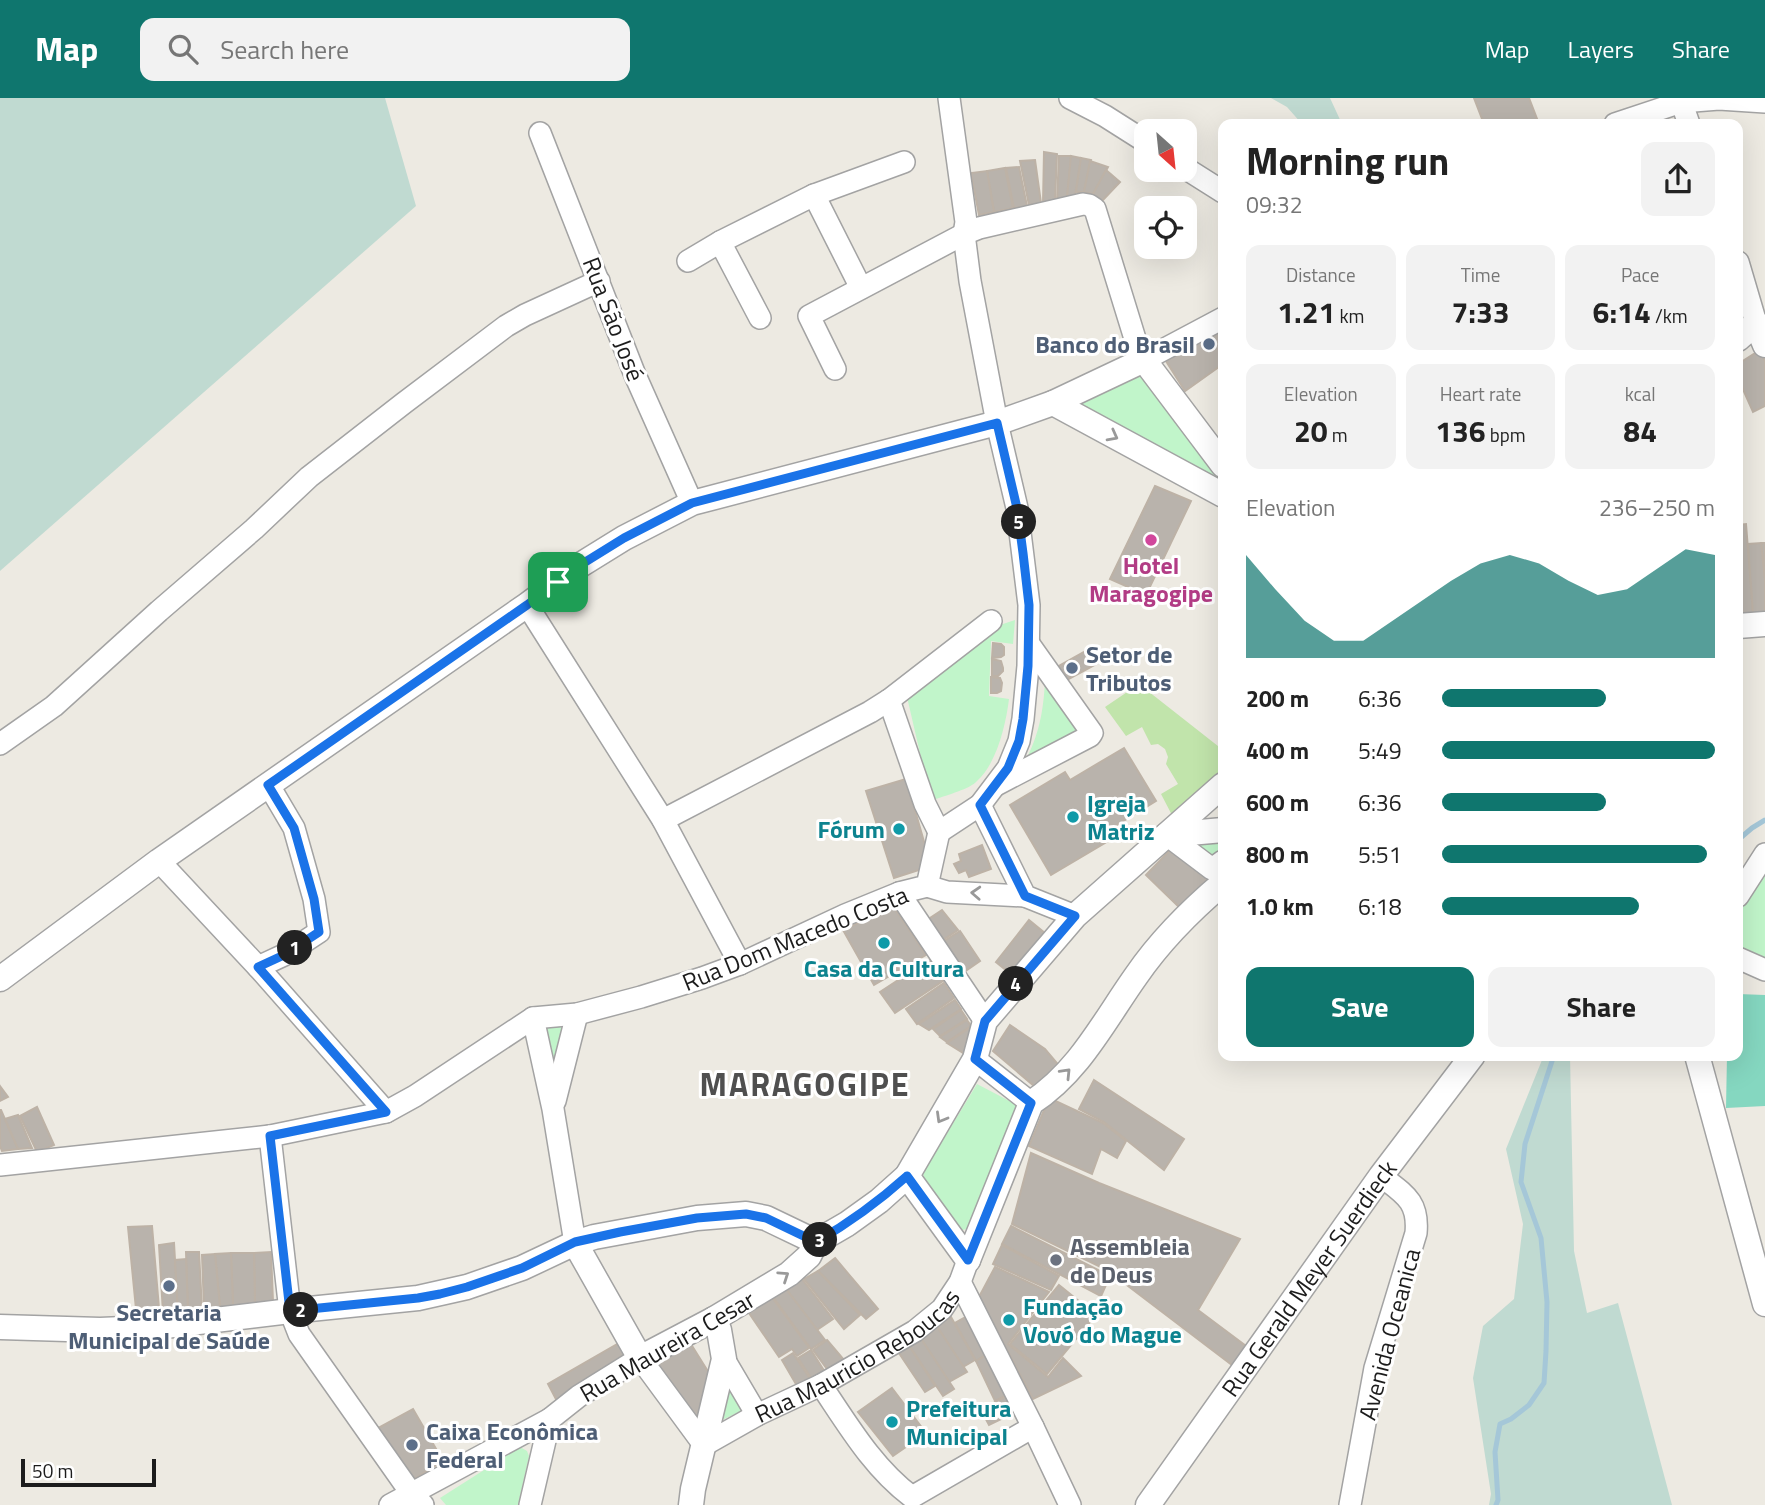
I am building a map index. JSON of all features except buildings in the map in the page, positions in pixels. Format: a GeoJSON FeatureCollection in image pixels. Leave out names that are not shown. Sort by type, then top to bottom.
{"type":"FeatureCollection","features":[{"type":"Feature","properties":{"kind":"street"},"geometry":{"type":"LineString","coordinates":[[888,700],[925,804],[939,832],[980,805],[1008,768],[1019,741],[1023,719],[1029,644],[1029,605],[1017,508],[997,423],[970,281],[964,234],[966,222],[949,98]]}},
{"type":"Feature","properties":{"kind":"street"},"geometry":{"type":"LineString","coordinates":[[1070,98],[1134,134]]}},
{"type":"Feature","properties":{"kind":"street"},"geometry":{"type":"LineString","coordinates":[[1680,100],[1687,119]]}},
{"type":"Feature","properties":{"kind":"street"},"geometry":{"type":"LineString","coordinates":[[1629,119],[1680,100],[1765,102]]}},
{"type":"Feature","properties":{"kind":"street","name":"Rua São José"},"geometry":{"type":"LineString","coordinates":[[540,133],[635,375],[692,503]]}},
{"type":"Feature","properties":{"kind":"street"},"geometry":{"type":"LineString","coordinates":[[688,261],[814,195],[904,162]]}},
{"type":"Feature","properties":{"kind":"street"},"geometry":{"type":"LineString","coordinates":[[1197,176],[1218,189]]}},
{"type":"Feature","properties":{"kind":"street"},"geometry":{"type":"LineString","coordinates":[[814,195],[861,288]]}},
{"type":"Feature","properties":{"kind":"street"},"geometry":{"type":"LineString","coordinates":[[835,369],[809,316],[979,228],[1083,204],[1089,205],[1095,209],[1144,360],[1218,458]]}},
{"type":"Feature","properties":{"kind":"street"},"geometry":{"type":"LineString","coordinates":[[720,242],[760,318]]}},
{"type":"Feature","properties":{"kind":"street"},"geometry":{"type":"LineString","coordinates":[[0,744],[54,706],[309,477],[404,403],[506,326],[599,281]]}},
{"type":"Feature","properties":{"kind":"street"},"geometry":{"type":"LineString","coordinates":[[1743,287],[1753,336]]}},
{"type":"Feature","properties":{"kind":"street"},"geometry":{"type":"LineString","coordinates":[[0,979],[159,861],[582,564],[624,538],[692,503],[997,423],[1053,403],[1144,360],[1218,321]]}},
{"type":"Feature","properties":{"kind":"street"},"geometry":{"type":"LineString","coordinates":[[1053,403],[1218,492]]}},
{"type":"Feature","properties":{"kind":"street"},"geometry":{"type":"LineString","coordinates":[[527,605],[663,820],[740,964]]}},
{"type":"Feature","properties":{"kind":"street"},"geometry":{"type":"LineString","coordinates":[[663,820],[852,722],[888,700],[991,621]]}},
{"type":"Feature","properties":{"kind":"street"},"geometry":{"type":"LineString","coordinates":[[1743,626],[1765,624]]}},
{"type":"Feature","properties":{"kind":"street"},"geometry":{"type":"LineString","coordinates":[[994,786],[1092,733],[1029,644]]}},
{"type":"Feature","properties":{"kind":"street"},"geometry":{"type":"LineString","coordinates":[[258,967],[284,955],[319,932],[314,899],[294,828],[268,785]]}},
{"type":"Feature","properties":{"kind":"street"},"geometry":{"type":"LineString","coordinates":[[0,1327],[100,1330],[148,1328],[418,1298],[467,1287],[522,1268],[575,1242],[697,1218],[746,1214],[766,1218],[816,1242],[869,1209],[907,1176],[975,1059],[985,1021],[1075,916],[1218,789]]}},
{"type":"Feature","properties":{"kind":"street"},"geometry":{"type":"LineString","coordinates":[[980,805],[1025,896]]}},
{"type":"Feature","properties":{"kind":"street"},"geometry":{"type":"LineString","coordinates":[[1167,835],[1218,830]]}},
{"type":"Feature","properties":{"kind":"street","name":"Rua Dom Macedo Costa"},"geometry":{"type":"LineString","coordinates":[[0,1165],[270,1136],[386,1112],[415,1096],[533,1018],[577,1014],[690,982],[740,964],[899,893],[927,886],[939,832]]}},
{"type":"Feature","properties":{"kind":"street"},"geometry":{"type":"LineString","coordinates":[[1167,835],[1212,869],[1218,865]]}},
{"type":"Feature","properties":{"kind":"street"},"geometry":{"type":"LineString","coordinates":[[1743,888],[1765,854]]}},
{"type":"Feature","properties":{"kind":"street"},"geometry":{"type":"LineString","coordinates":[[159,861],[258,967],[386,1112]]}},
{"type":"Feature","properties":{"kind":"street"},"geometry":{"type":"LineString","coordinates":[[927,886],[947,892],[1025,896],[1075,916]]}},
{"type":"Feature","properties":{"kind":"street","name":"Rua Mauricio Reboucas"},"geometry":{"type":"LineString","coordinates":[[704,1445],[757,1415],[821,1385],[915,1331],[942,1309],[964,1271],[1031,1103],[1047,1092],[1076,1063],[1097,1037],[1145,964],[1194,907],[1218,887]]}},
{"type":"Feature","properties":{"kind":"street"},"geometry":{"type":"LineString","coordinates":[[899,893],[985,1021]]}},
{"type":"Feature","properties":{"kind":"street"},"geometry":{"type":"LineString","coordinates":[[1743,960],[1765,970]]}},
{"type":"Feature","properties":{"kind":"street"},"geometry":{"type":"LineString","coordinates":[[554,1110],[577,1014]]}},
{"type":"Feature","properties":{"kind":"street"},"geometry":{"type":"LineString","coordinates":[[533,1018],[554,1110],[575,1242],[640,1357],[704,1445]]}},
{"type":"Feature","properties":{"kind":"street"},"geometry":{"type":"LineString","coordinates":[[975,1059],[1031,1103]]}},
{"type":"Feature","properties":{"kind":"street","name":"Rua Gerald Meyer Suerdieck"},"geometry":{"type":"LineString","coordinates":[[1148,1505],[1381,1176],[1468,1061]]}},
{"type":"Feature","properties":{"kind":"street"},"geometry":{"type":"LineString","coordinates":[[1700,1061],[1765,1301]]}},
{"type":"Feature","properties":{"kind":"street"},"geometry":{"type":"LineString","coordinates":[[270,1136],[290,1311],[299,1334],[417,1499]]}},
{"type":"Feature","properties":{"kind":"street"},"geometry":{"type":"LineString","coordinates":[[907,1176],[964,1271],[1070,1505]]}},
{"type":"Feature","properties":{"kind":"street","name":"Avenida Oceanica"},"geometry":{"type":"LineString","coordinates":[[1350,1505],[1374,1368],[1416,1233],[1416,1215],[1412,1202],[1381,1176]]}},
{"type":"Feature","properties":{"kind":"street","name":"Rua Maureira Cesar"},"geometry":{"type":"LineString","coordinates":[[390,1505],[417,1499],[551,1419],[579,1396],[640,1357],[714,1319],[789,1274],[808,1256],[816,1242]]}},
{"type":"Feature","properties":{"kind":"street"},"geometry":{"type":"LineString","coordinates":[[714,1319],[719,1330],[724,1359],[757,1415]]}},
{"type":"Feature","properties":{"kind":"street"},"geometry":{"type":"LineString","coordinates":[[691,1505],[724,1359]]}},
{"type":"Feature","properties":{"kind":"street"},"geometry":{"type":"LineString","coordinates":[[821,1385],[864,1450],[896,1486],[912,1497],[1033,1427]]}},
{"type":"Feature","properties":{"kind":"street"},"geometry":{"type":"LineString","coordinates":[[530,1505],[551,1419]]}},
{"type":"Feature","properties":{"kind":"green space"},"geometry":{"type":"Polygon","coordinates":[[[1141,373],[1218,472],[1216,478],[1083,407],[1083,400],[1141,373]]]}},
{"type":"Feature","properties":{"kind":"green space"},"geometry":{"type":"Polygon","coordinates":[[[1015,620],[1013,644],[991,641],[989,696],[1009,699],[1006,720],[995,754],[974,784],[936,799],[931,797],[907,697],[994,627],[1015,620]]]}},
{"type":"Feature","properties":{"kind":"green space"},"geometry":{"type":"Polygon","coordinates":[[[1045,682],[1083,729],[1025,762],[1040,724],[1045,682]]]}},
{"type":"Feature","properties":{"kind":"green space"},"geometry":{"type":"Polygon","coordinates":[[[1139,684],[1218,746],[1218,774],[1174,819],[1161,794],[1178,784],[1166,764],[1168,757],[1165,749],[1158,744],[1151,745],[1142,727],[1126,736],[1105,707],[1139,684]]]}},
{"type":"Feature","properties":{"kind":"green space"},"geometry":{"type":"Polygon","coordinates":[[[1218,840],[1218,861],[1213,865],[1191,843],[1218,840]]]}},
{"type":"Feature","properties":{"kind":"green space"},"geometry":{"type":"Polygon","coordinates":[[[1763,872],[1765,960],[1743,951],[1743,907],[1763,872]]]}},
{"type":"Feature","properties":{"kind":"green space"},"geometry":{"type":"Polygon","coordinates":[[[1743,994],[1765,995],[1765,1106],[1726,1108],[1727,1061],[1743,1061],[1743,994]]]}},
{"type":"Feature","properties":{"kind":"green space"},"geometry":{"type":"Polygon","coordinates":[[[556,1025],[563,1028],[558,1057],[553,1060],[550,1059],[545,1026],[556,1025]]]}},
{"type":"Feature","properties":{"kind":"green space"},"geometry":{"type":"Polygon","coordinates":[[[977,1084],[1021,1107],[967,1229],[962,1230],[923,1173],[977,1084]]]}},
{"type":"Feature","properties":{"kind":"green space"},"geometry":{"type":"Polygon","coordinates":[[[727,1385],[743,1410],[720,1421],[727,1385]]]}},
{"type":"Feature","properties":{"kind":"green space"},"geometry":{"type":"Polygon","coordinates":[[[520,1447],[527,1451],[529,1456],[518,1505],[446,1505],[440,1498],[520,1447]]]}},
{"type":"Feature","properties":{"kind":"shaded area"},"geometry":{"type":"Polygon","coordinates":[[[0,98],[385,98],[416,206],[0,571],[0,98]]]}},
{"type":"Feature","properties":{"kind":"shaded area"},"geometry":{"type":"Polygon","coordinates":[[[1271,98],[1330,98],[1340,119],[1298,119],[1287,107],[1271,98]]]}},
{"type":"Feature","properties":{"kind":"shaded area"},"geometry":{"type":"Polygon","coordinates":[[[1542,1061],[1570,1061],[1574,1251],[1587,1313],[1618,1303],[1672,1505],[1489,1505],[1491,1494],[1473,1378],[1483,1326],[1514,1299],[1523,1224],[1506,1149],[1542,1061]]]}},
{"type":"Feature","properties":{"kind":"waterway"},"geometry":{"type":"LineString","coordinates":[[1743,836],[1765,820]]}},
{"type":"Feature","properties":{"kind":"waterway"},"geometry":{"type":"LineString","coordinates":[[1496,1505],[1495,1452],[1500,1424],[1529,1405],[1544,1383],[1547,1302],[1541,1238],[1521,1182],[1525,1144],[1552,1061]]}},
{"type":"Feature","properties":{"kind":"place","name":"Banco do Brasil"},"geometry":{"type":"Point","coordinates":[1209,344]}},
{"type":"Feature","properties":{"kind":"place","name":"Hotel Maragogipe"},"geometry":{"type":"Point","coordinates":[1151,540]}},
{"type":"Feature","properties":{"kind":"place","name":"Setor de Tributos"},"geometry":{"type":"Point","coordinates":[1072,668]}},
{"type":"Feature","properties":{"kind":"place","name":"Igreja Matriz"},"geometry":{"type":"Point","coordinates":[1073,817]}},
{"type":"Feature","properties":{"kind":"place","name":"Fórum"},"geometry":{"type":"Point","coordinates":[899,829]}},
{"type":"Feature","properties":{"kind":"place","name":"Casa da Cultura"},"geometry":{"type":"Point","coordinates":[884,943]}},
{"type":"Feature","properties":{"kind":"place","name":"Assembleia de Deus"},"geometry":{"type":"Point","coordinates":[1056,1260]}},
{"type":"Feature","properties":{"kind":"place","name":"Secretaria Municipal de Saúde"},"geometry":{"type":"Point","coordinates":[169,1286]}},
{"type":"Feature","properties":{"kind":"place","name":"Fundação Vovó do Mague"},"geometry":{"type":"Point","coordinates":[1009,1320]}},
{"type":"Feature","properties":{"kind":"place","name":"Prefeitura Municipal"},"geometry":{"type":"Point","coordinates":[892,1422]}},
{"type":"Feature","properties":{"kind":"place","name":"Caixa Econômica Federal"},"geometry":{"type":"Point","coordinates":[412,1445]}},
{"type":"Feature","properties":{"kind":"district","name":"MARAGOGIPE"},"geometry":{"type":"Point","coordinates":[805,1084]}},
{"type":"Feature","properties":{"kind":"route"},"geometry":{"type":"LineString","coordinates":[[997,423],[1017,508],[1023,553],[1029,605],[1028,666],[1019,741],[1008,768],[980,805],[1025,896],[1075,916],[985,1021],[975,1059],[1031,1103],[968,1260],[907,1176],[879,1201],[816,1242],[766,1218],[746,1214],[697,1218],[575,1242],[522,1268],[440,1294],[290,1311],[270,1136],[386,1112],[258,967],[284,955],[319,932],[314,899],[294,828],[268,785],[558,582],[624,538],[692,503],[997,423]]}}]}
